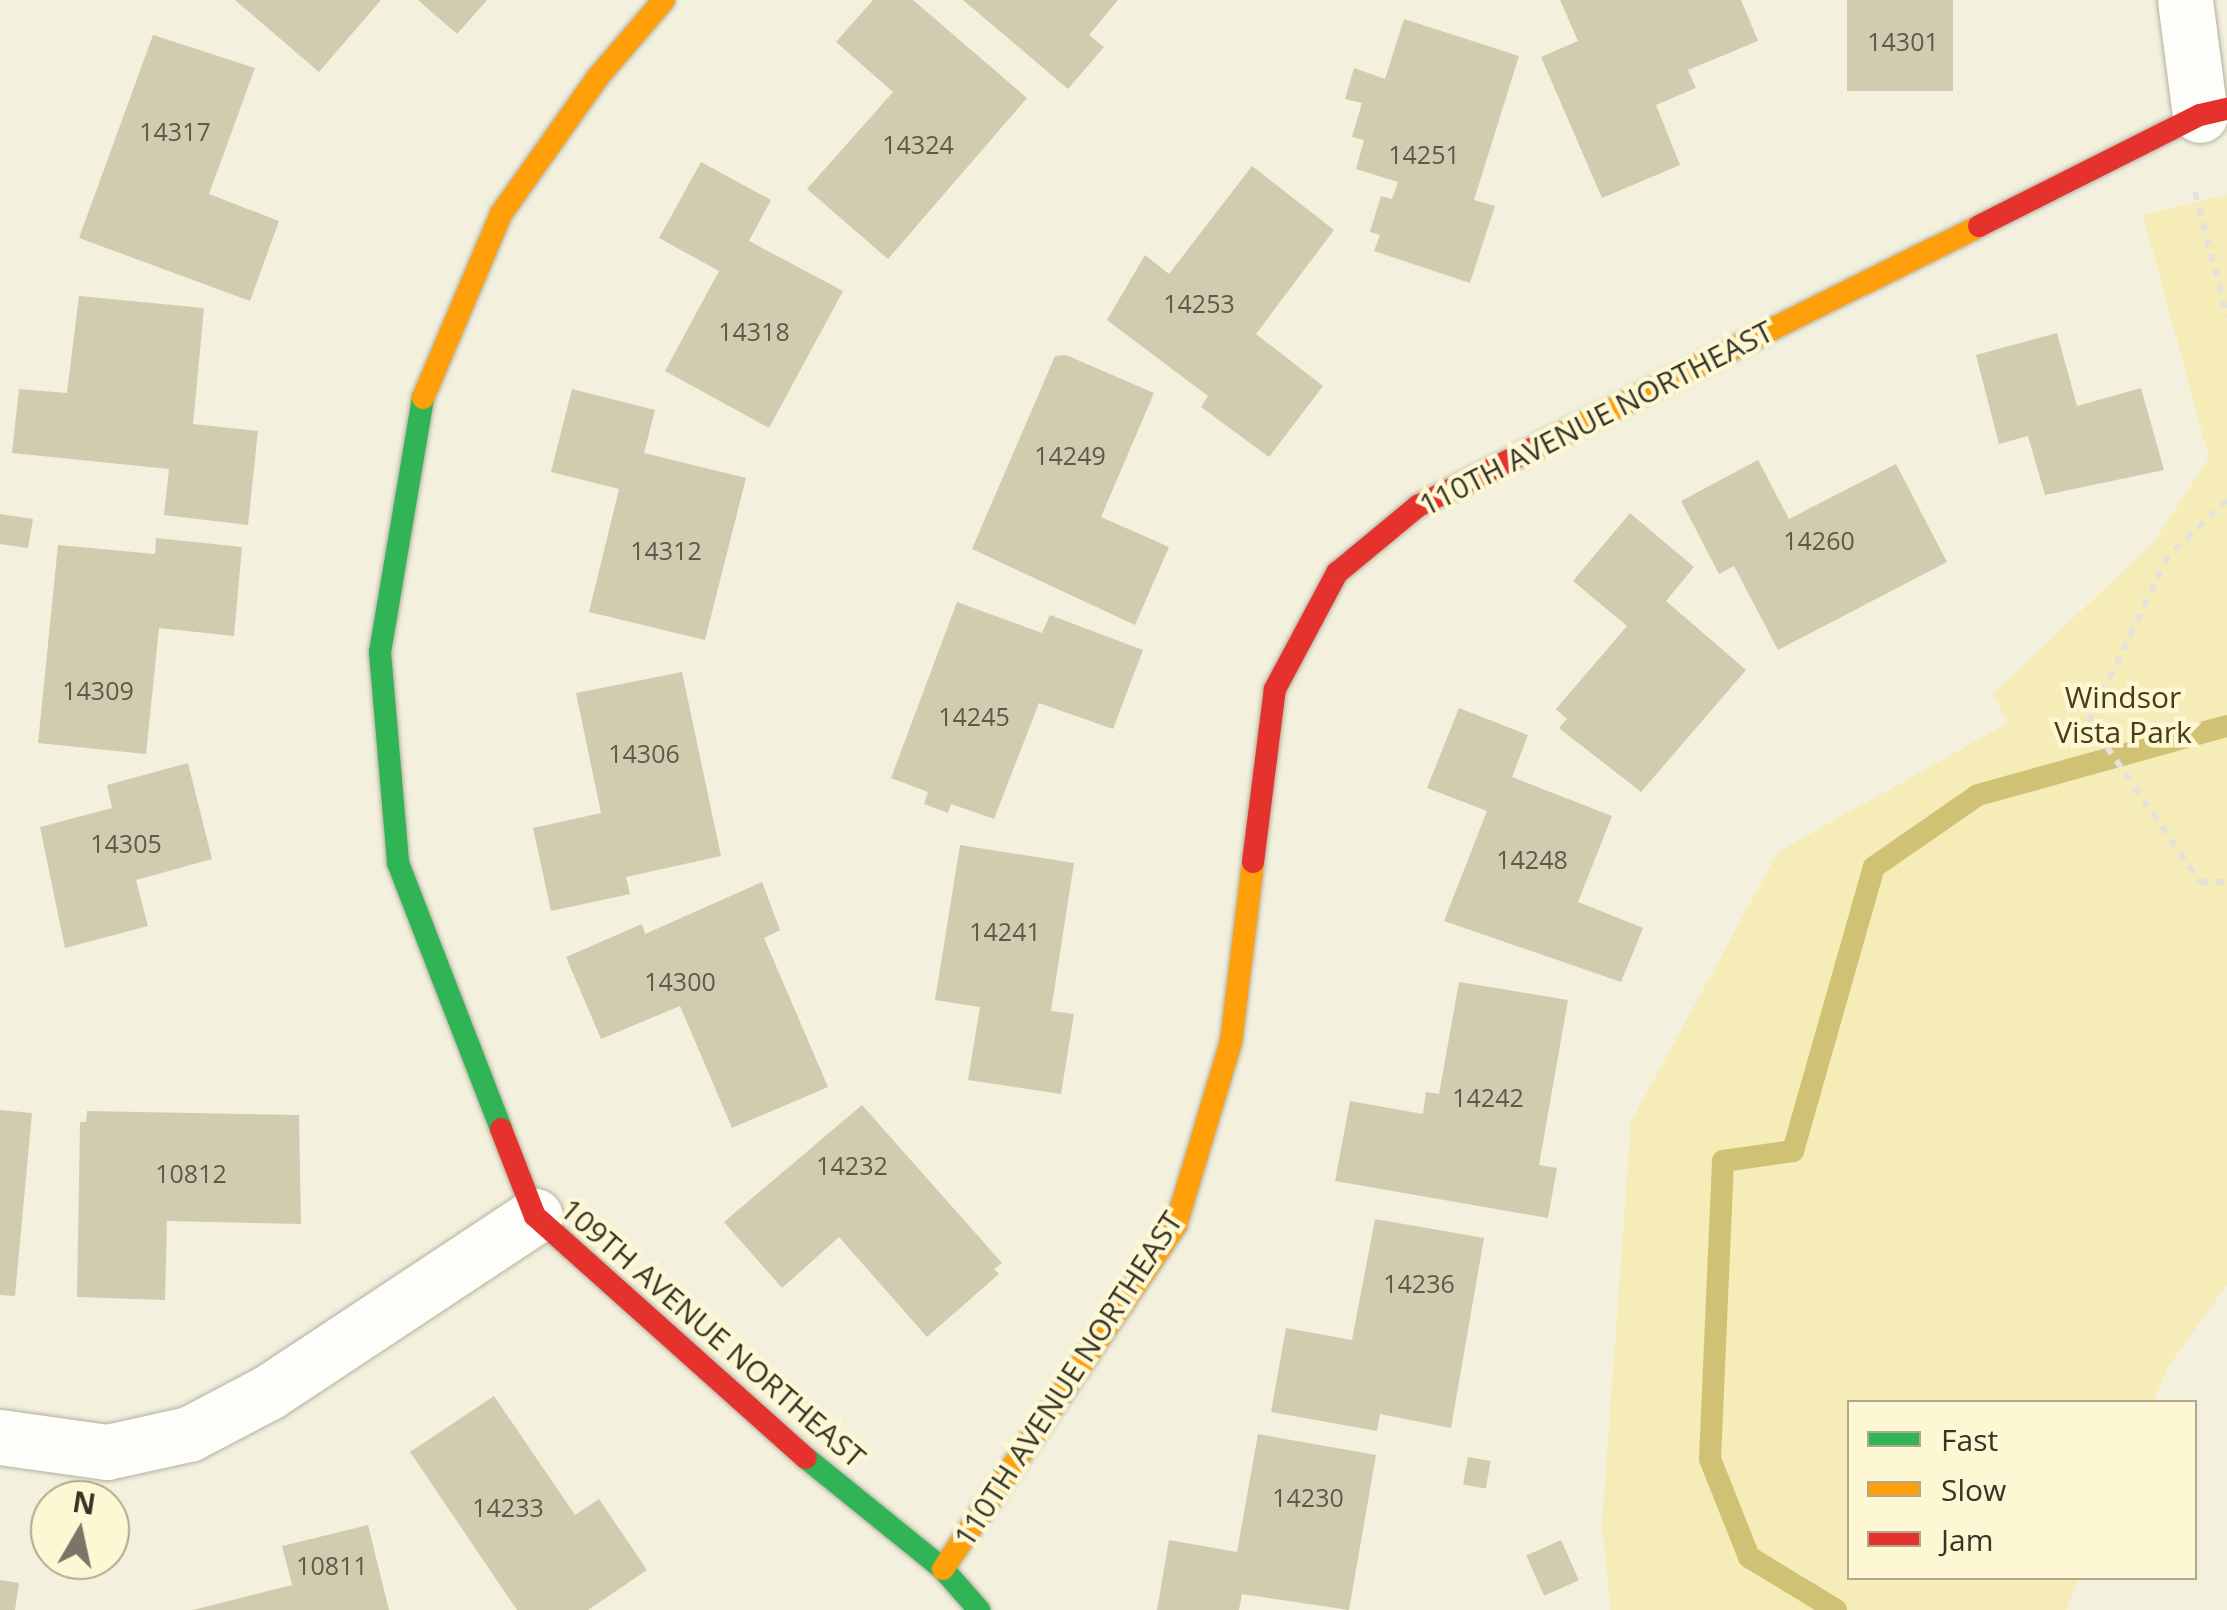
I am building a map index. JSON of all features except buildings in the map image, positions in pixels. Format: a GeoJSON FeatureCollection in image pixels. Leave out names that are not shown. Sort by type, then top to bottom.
{"type":"FeatureCollection","features":[{"type":"Feature","properties":{"kind":"street","name":"109TH AVENUE NORTHEAST"},"geometry":{"type":"LineString","coordinates":[[664,0],[598,77],[501,214],[417,413],[380,652],[398,863],[535,1216],[814,1464],[943,1570]]}},
{"type":"Feature","properties":{"kind":"street"},"geometry":{"type":"LineString","coordinates":[[2185,0],[2214,112]]}},
{"type":"Feature","properties":{"kind":"street","name":"110TH AVENUE NORTHEAST"},"geometry":{"type":"LineString","coordinates":[[979,1610],[943,1570],[1176,1225],[1231,1042],[1275,689],[1337,572],[1418,506],[2214,112]]}},
{"type":"Feature","properties":{"kind":"street"},"geometry":{"type":"LineString","coordinates":[[0,1436],[106,1452],[189,1434],[268,1392],[535,1216]]}},
{"type":"Feature","properties":{"kind":"path"},"geometry":{"type":"LineString","coordinates":[[2214,112],[2194,194],[2227,317]]}},
{"type":"Feature","properties":{"kind":"path"},"geometry":{"type":"LineString","coordinates":[[2227,500],[2168,556],[2089,720],[2200,882],[2227,882]]}},
{"type":"Feature","properties":{"kind":"green space","name":"Windsor Vista Park"},"geometry":{"type":"Polygon","coordinates":[[[2227,195],[2227,1285],[2168,1367],[2154,1400],[1847,1400],[1847,1580],[2078,1580],[2066,1610],[1611,1610],[1602,1524],[1631,1122],[1778,852],[2008,723],[1993,694],[2153,543],[2209,458],[2143,215],[2227,195]]]}},
{"type":"Feature","properties":{"kind":"waterway"},"geometry":{"type":"LineString","coordinates":[[1836,1610],[1749,1557],[1710,1459],[1723,1161],[1793,1151],[1874,867],[1978,795],[2227,726]]}},
{"type":"Feature","properties":{"kind":"traffic: fast"},"geometry":{"type":"LineString","coordinates":[[423,398],[380,652],[398,863],[501,1129]]}},
{"type":"Feature","properties":{"kind":"traffic: fast"},"geometry":{"type":"LineString","coordinates":[[806,1458],[943,1569],[979,1610]]}},
{"type":"Feature","properties":{"kind":"traffic: slow"},"geometry":{"type":"LineString","coordinates":[[423,398],[501,214],[598,77],[664,0]]}},
{"type":"Feature","properties":{"kind":"traffic: slow"},"geometry":{"type":"LineString","coordinates":[[1534,448],[1979,226]]}},
{"type":"Feature","properties":{"kind":"traffic: slow"},"geometry":{"type":"LineString","coordinates":[[943,1569],[1176,1225],[1231,1042],[1253,862]]}},
{"type":"Feature","properties":{"kind":"traffic: jam"},"geometry":{"type":"LineString","coordinates":[[1979,226],[2200,115],[2227,109]]}},
{"type":"Feature","properties":{"kind":"traffic: jam"},"geometry":{"type":"LineString","coordinates":[[1253,862],[1275,689],[1337,573],[1418,506],[1534,448]]}},
{"type":"Feature","properties":{"kind":"traffic: jam"},"geometry":{"type":"LineString","coordinates":[[501,1129],[535,1216],[806,1458]]}}]}
